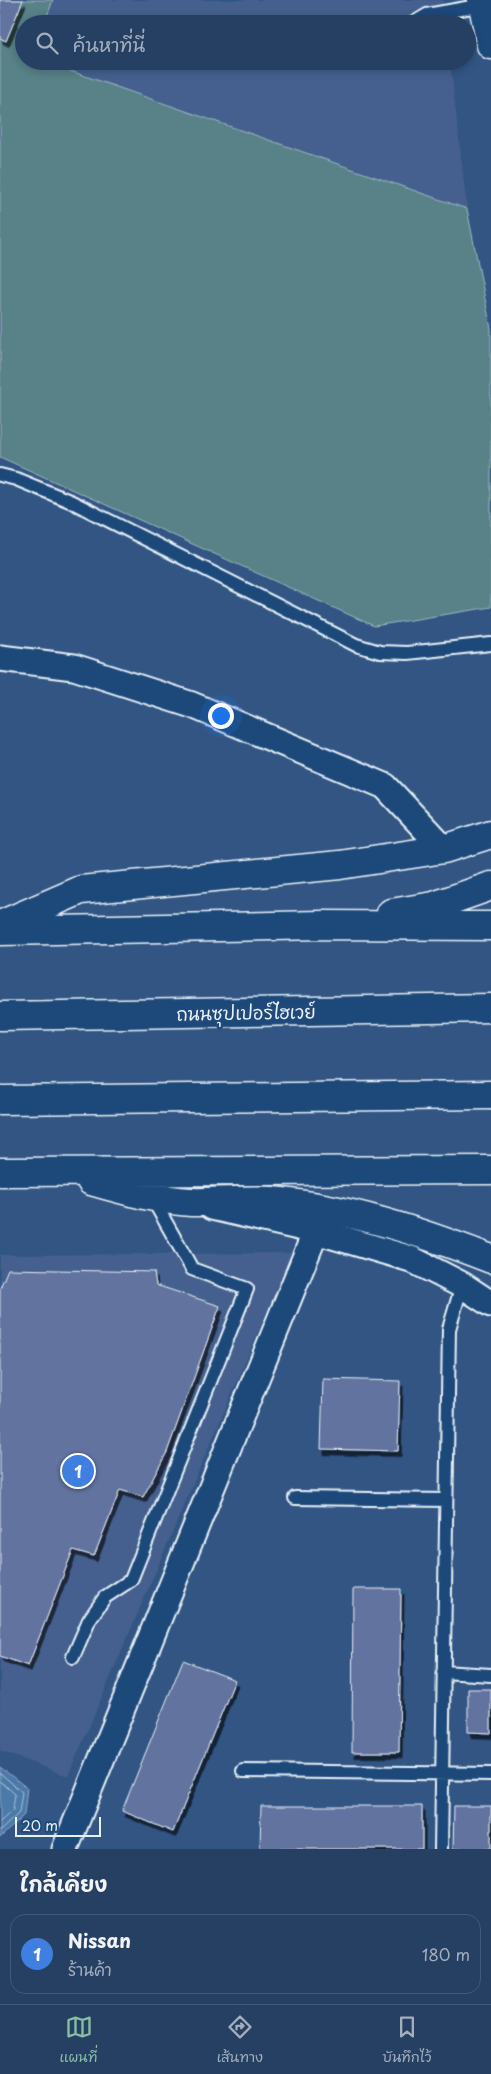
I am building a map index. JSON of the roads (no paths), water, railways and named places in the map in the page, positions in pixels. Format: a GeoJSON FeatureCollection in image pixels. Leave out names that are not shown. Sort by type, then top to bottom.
{"type":"FeatureCollection","features":[{"type":"Feature","properties":{"kind":"main road"},"geometry":{"type":"LineString","coordinates":[[482,2],[491,45]]}},
{"type":"Feature","properties":{"kind":"main road"},"geometry":{"type":"LineString","coordinates":[[0,926],[81,890],[340,864],[444,849],[491,834]]}},
{"type":"Feature","properties":{"kind":"main road"},"geometry":{"type":"LineString","coordinates":[[323,924],[434,906],[491,886]]}},
{"type":"Feature","properties":{"kind":"main road"},"geometry":{"type":"LineString","coordinates":[[0,931],[323,924],[491,926]]}},
{"type":"Feature","properties":{"kind":"main road","name":"ถนนซุปเปอร์ไฮเวย์"},"geometry":{"type":"LineString","coordinates":[[0,1016],[491,1008]]}},
{"type":"Feature","properties":{"kind":"main road"},"geometry":{"type":"LineString","coordinates":[[0,1100],[491,1095]]}},
{"type":"Feature","properties":{"kind":"main road"},"geometry":{"type":"LineString","coordinates":[[0,1172],[491,1170]]}},
{"type":"Feature","properties":{"kind":"main road"},"geometry":{"type":"LineString","coordinates":[[54,1172],[152,1197],[190,1202],[271,1201],[328,1209],[440,1240],[491,1259]]}},
{"type":"Feature","properties":{"kind":"street"},"geometry":{"type":"LineString","coordinates":[[0,658],[74,668],[192,705],[385,786],[444,849]]}},
{"type":"Feature","properties":{"kind":"street"},"geometry":{"type":"LineString","coordinates":[[190,1202],[316,1230],[411,1259],[462,1285],[491,1304]]}},
{"type":"Feature","properties":{"kind":"street"},"geometry":{"type":"LineString","coordinates":[[65,1849],[316,1230]]}},
{"type":"Feature","properties":{"kind":"lane"},"geometry":{"type":"LineString","coordinates":[[427,15],[482,2]]}},
{"type":"Feature","properties":{"kind":"lane"},"geometry":{"type":"LineString","coordinates":[[0,475],[16,479],[72,502],[356,644],[380,652],[408,653],[491,644]]}},
{"type":"Feature","properties":{"kind":"lane"},"geometry":{"type":"LineString","coordinates":[[73,1657],[89,1620],[104,1597],[131,1580],[247,1289],[192,1269],[152,1197]]}},
{"type":"Feature","properties":{"kind":"lane"},"geometry":{"type":"LineString","coordinates":[[441,1849],[448,1330],[462,1285]]}},
{"type":"Feature","properties":{"kind":"lane"},"geometry":{"type":"LineString","coordinates":[[295,1498],[446,1500]]}},
{"type":"Feature","properties":{"kind":"lane"},"geometry":{"type":"LineString","coordinates":[[443,1672],[491,1675]]}},
{"type":"Feature","properties":{"kind":"lane"},"geometry":{"type":"LineString","coordinates":[[243,1770],[491,1774]]}},
{"type":"Feature","properties":{"kind":"water"},"geometry":{"type":"Polygon","coordinates":[[[0,1767],[27,1788],[24,1815],[0,1838],[0,1767]]]}},
{"type":"Feature","properties":{"kind":"place","name":"Nissan"},"geometry":{"type":"Point","coordinates":[78,1471]}}]}
